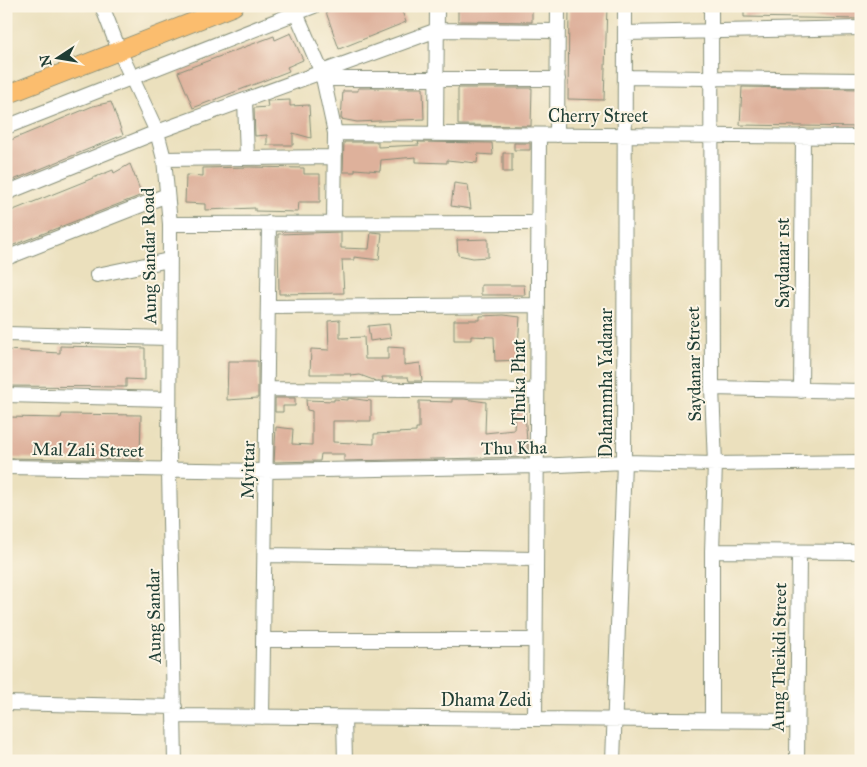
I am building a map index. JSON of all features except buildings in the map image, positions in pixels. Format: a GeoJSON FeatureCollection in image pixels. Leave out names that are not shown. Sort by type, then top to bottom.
{"type":"FeatureCollection","features":[{"type":"Feature","properties":{"kind":"main road"},"geometry":{"type":"LineString","coordinates":[[6,95],[234,6]]}},
{"type":"Feature","properties":{"kind":"street","name":"Aung Sandar Road"},"geometry":{"type":"LineString","coordinates":[[102,6],[119,50],[157,132],[164,159],[170,224],[169,471]]}},
{"type":"Feature","properties":{"kind":"street"},"geometry":{"type":"LineString","coordinates":[[6,127],[295,10],[314,6]]}},
{"type":"Feature","properties":{"kind":"street"},"geometry":{"type":"LineString","coordinates":[[436,134],[437,6]]}},
{"type":"Feature","properties":{"kind":"street"},"geometry":{"type":"LineString","coordinates":[[557,135],[558,6]]}},
{"type":"Feature","properties":{"kind":"street","name":"Dahammha Yadanar"},"geometry":{"type":"LineString","coordinates":[[613,761],[624,462],[625,6]]}},
{"type":"Feature","properties":{"kind":"street","name":"Saydanar Street"},"geometry":{"type":"LineString","coordinates":[[712,6],[712,388],[715,464],[712,551],[712,720]]}},
{"type":"Feature","properties":{"kind":"street"},"geometry":{"type":"LineString","coordinates":[[295,10],[322,76],[335,133],[334,222]]}},
{"type":"Feature","properties":{"kind":"street"},"geometry":{"type":"LineString","coordinates":[[625,33],[861,28]]}},
{"type":"Feature","properties":{"kind":"street"},"geometry":{"type":"LineString","coordinates":[[6,193],[157,132],[245,100],[322,76],[437,30],[558,30]]}},
{"type":"Feature","properties":{"kind":"street"},"geometry":{"type":"LineString","coordinates":[[322,76],[436,80],[558,80]]}},
{"type":"Feature","properties":{"kind":"street"},"geometry":{"type":"LineString","coordinates":[[625,77],[861,80]]}},
{"type":"Feature","properties":{"kind":"street"},"geometry":{"type":"LineString","coordinates":[[245,100],[247,157]]}},
{"type":"Feature","properties":{"kind":"street","name":"Cherry Street"},"geometry":{"type":"LineString","coordinates":[[335,133],[626,136],[712,134],[861,137]]}},
{"type":"Feature","properties":{"kind":"street","name":"Thuka Phat"},"geometry":{"type":"LineString","coordinates":[[535,719],[539,135]]}},
{"type":"Feature","properties":{"kind":"street","name":"Saydanar 1st"},"geometry":{"type":"LineString","coordinates":[[801,391],[803,136]]}},
{"type":"Feature","properties":{"kind":"street"},"geometry":{"type":"LineString","coordinates":[[164,159],[334,157]]}},
{"type":"Feature","properties":{"kind":"street"},"geometry":{"type":"LineString","coordinates":[[6,258],[167,195]]}},
{"type":"Feature","properties":{"kind":"street"},"geometry":{"type":"LineString","coordinates":[[170,224],[539,222]]}},
{"type":"Feature","properties":{"kind":"street","name":"Myittar"},"geometry":{"type":"LineString","coordinates":[[262,717],[266,555],[269,223]]}},
{"type":"Feature","properties":{"kind":"street"},"geometry":{"type":"LineString","coordinates":[[97,275],[170,260]]}},
{"type":"Feature","properties":{"kind":"street"},"geometry":{"type":"LineString","coordinates":[[268,307],[538,305]]}},
{"type":"Feature","properties":{"kind":"street"},"geometry":{"type":"LineString","coordinates":[[6,334],[169,338]]}},
{"type":"Feature","properties":{"kind":"street"},"geometry":{"type":"LineString","coordinates":[[268,388],[537,391]]}},
{"type":"Feature","properties":{"kind":"street"},"geometry":{"type":"LineString","coordinates":[[712,388],[861,391]]}},
{"type":"Feature","properties":{"kind":"street"},"geometry":{"type":"LineString","coordinates":[[6,395],[168,398]]}},
{"type":"Feature","properties":{"kind":"street","name":"Thu Kha"},"geometry":{"type":"LineString","coordinates":[[169,471],[538,466],[624,462],[715,464],[861,462]]}},
{"type":"Feature","properties":{"kind":"street","name":"Mal Zali Street"},"geometry":{"type":"LineString","coordinates":[[6,467],[169,471]]}},
{"type":"Feature","properties":{"kind":"street","name":"Aung Sandar"},"geometry":{"type":"LineString","coordinates":[[169,471],[175,761]]}},
{"type":"Feature","properties":{"kind":"street"},"geometry":{"type":"LineString","coordinates":[[712,551],[861,552]]}},
{"type":"Feature","properties":{"kind":"street","name":"Aung Theikdi Street"},"geometry":{"type":"LineString","coordinates":[[797,761],[799,553]]}},
{"type":"Feature","properties":{"kind":"street"},"geometry":{"type":"LineString","coordinates":[[266,555],[536,559]]}},
{"type":"Feature","properties":{"kind":"street"},"geometry":{"type":"LineString","coordinates":[[264,640],[535,640]]}},
{"type":"Feature","properties":{"kind":"street","name":"Dhama Zedi"},"geometry":{"type":"LineString","coordinates":[[6,703],[262,717],[614,718],[797,721]]}},
{"type":"Feature","properties":{"kind":"street"},"geometry":{"type":"LineString","coordinates":[[344,718],[345,761]]}}]}
